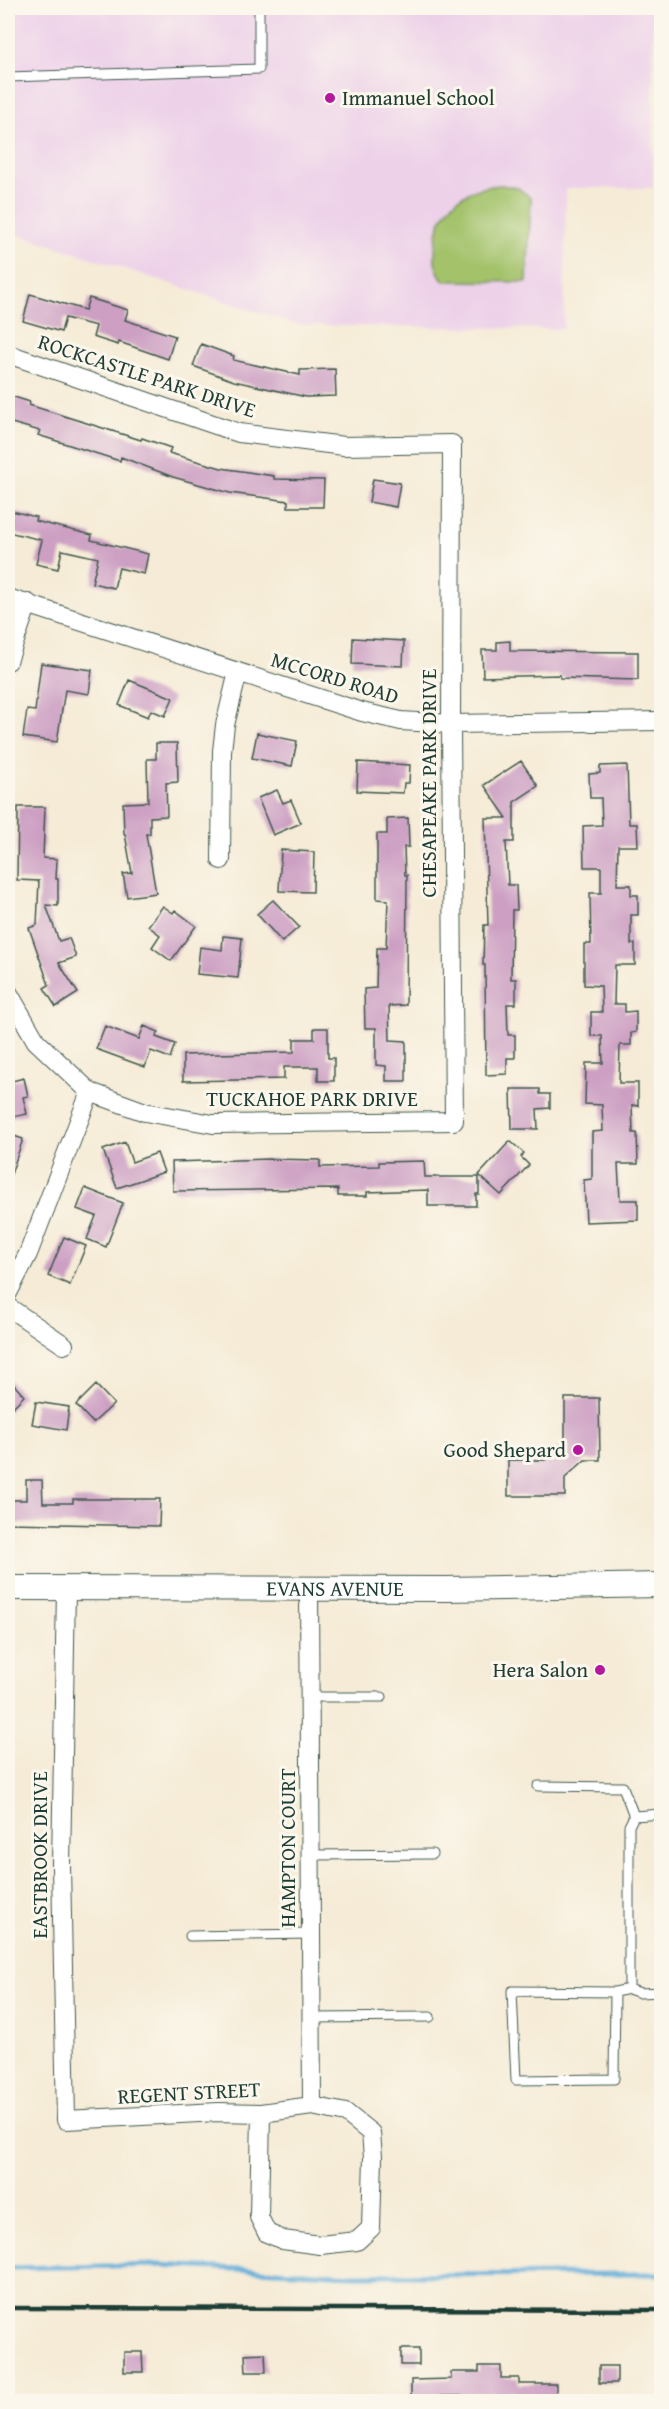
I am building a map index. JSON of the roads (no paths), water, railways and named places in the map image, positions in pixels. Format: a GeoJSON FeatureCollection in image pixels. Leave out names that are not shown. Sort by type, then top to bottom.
{"type":"FeatureCollection","features":[{"type":"Feature","properties":{"kind":"street","name":"ROCKCASTLE PARK DRIVE"},"geometry":{"type":"LineString","coordinates":[[8,354],[239,433],[344,446],[452,444]]}},
{"type":"Feature","properties":{"kind":"street","name":"CHESAPEAKE PARK DRIVE"},"geometry":{"type":"LineString","coordinates":[[452,444],[453,1121]]}},
{"type":"Feature","properties":{"kind":"street","name":"MCCORD ROAD"},"geometry":{"type":"LineString","coordinates":[[8,598],[372,715],[401,721],[451,724],[662,721]]}},
{"type":"Feature","properties":{"kind":"street"},"geometry":{"type":"LineString","coordinates":[[8,661],[28,603]]}},
{"type":"Feature","properties":{"kind":"street"},"geometry":{"type":"LineString","coordinates":[[221,860],[222,751],[225,725],[238,672]]}},
{"type":"Feature","properties":{"kind":"street","name":"TUCKAHOE PARK DRIVE"},"geometry":{"type":"LineString","coordinates":[[8,992],[36,1041],[90,1092],[145,1112],[213,1124],[453,1121]]}},
{"type":"Feature","properties":{"kind":"street"},"geometry":{"type":"LineString","coordinates":[[8,1293],[28,1254],[90,1092]]}},
{"type":"Feature","properties":{"kind":"street"},"geometry":{"type":"LineString","coordinates":[[8,1308],[64,1345]]}},
{"type":"Feature","properties":{"kind":"street","name":"EVANS AVENUE"},"geometry":{"type":"LineString","coordinates":[[8,1588],[66,1590],[662,1586]]}},
{"type":"Feature","properties":{"kind":"street","name":"HAMPTON COURT"},"geometry":{"type":"LineString","coordinates":[[309,1589],[312,2106]]}},
{"type":"Feature","properties":{"kind":"street","name":"EASTBROOK DRIVE"},"geometry":{"type":"LineString","coordinates":[[66,1590],[61,1865],[66,2120]]}},
{"type":"Feature","properties":{"kind":"street"},"geometry":{"type":"LineString","coordinates":[[261,2113],[259,2217],[267,2234],[283,2240],[320,2245],[357,2241],[371,2228],[373,2157],[371,2133],[346,2113],[312,2106]]}},
{"type":"Feature","properties":{"kind":"street","name":"REGENT STREET"},"geometry":{"type":"LineString","coordinates":[[66,2120],[218,2112],[261,2113],[312,2106]]}},
{"type":"Feature","properties":{"kind":"lane"},"geometry":{"type":"LineString","coordinates":[[8,77],[259,69],[259,8]]}},
{"type":"Feature","properties":{"kind":"lane"},"geometry":{"type":"LineString","coordinates":[[310,1697],[382,1697]]}},
{"type":"Feature","properties":{"kind":"lane"},"geometry":{"type":"LineString","coordinates":[[538,1786],[623,1787],[634,1816],[629,1826],[629,1989]]}},
{"type":"Feature","properties":{"kind":"lane"},"geometry":{"type":"LineString","coordinates":[[634,1816],[662,1814]]}},
{"type":"Feature","properties":{"kind":"lane"},"geometry":{"type":"LineString","coordinates":[[311,1855],[432,1854]]}},
{"type":"Feature","properties":{"kind":"lane"},"geometry":{"type":"LineString","coordinates":[[190,1936],[311,1934]]}},
{"type":"Feature","properties":{"kind":"lane"},"geometry":{"type":"LineString","coordinates":[[615,1992],[614,2079],[516,2080],[512,1991],[615,1992],[629,1989],[640,1993],[662,1992]]}},
{"type":"Feature","properties":{"kind":"lane"},"geometry":{"type":"LineString","coordinates":[[312,2018],[430,2017]]}},
{"type":"Feature","properties":{"kind":"waterway"},"geometry":{"type":"LineString","coordinates":[[8,2268],[159,2265],[353,2275],[662,2274]]}},
{"type":"Feature","properties":{"kind":"railway"},"geometry":{"type":"LineString","coordinates":[[8,2308],[662,2310]]}},
{"type":"Feature","properties":{"kind":"place","name":"Immanuel School"},"geometry":{"type":"Point","coordinates":[330,98]}},
{"type":"Feature","properties":{"kind":"place","name":"Good Shepard"},"geometry":{"type":"Point","coordinates":[578,1450]}},
{"type":"Feature","properties":{"kind":"place","name":"Hera Salon"},"geometry":{"type":"Point","coordinates":[600,1670]}}]}
